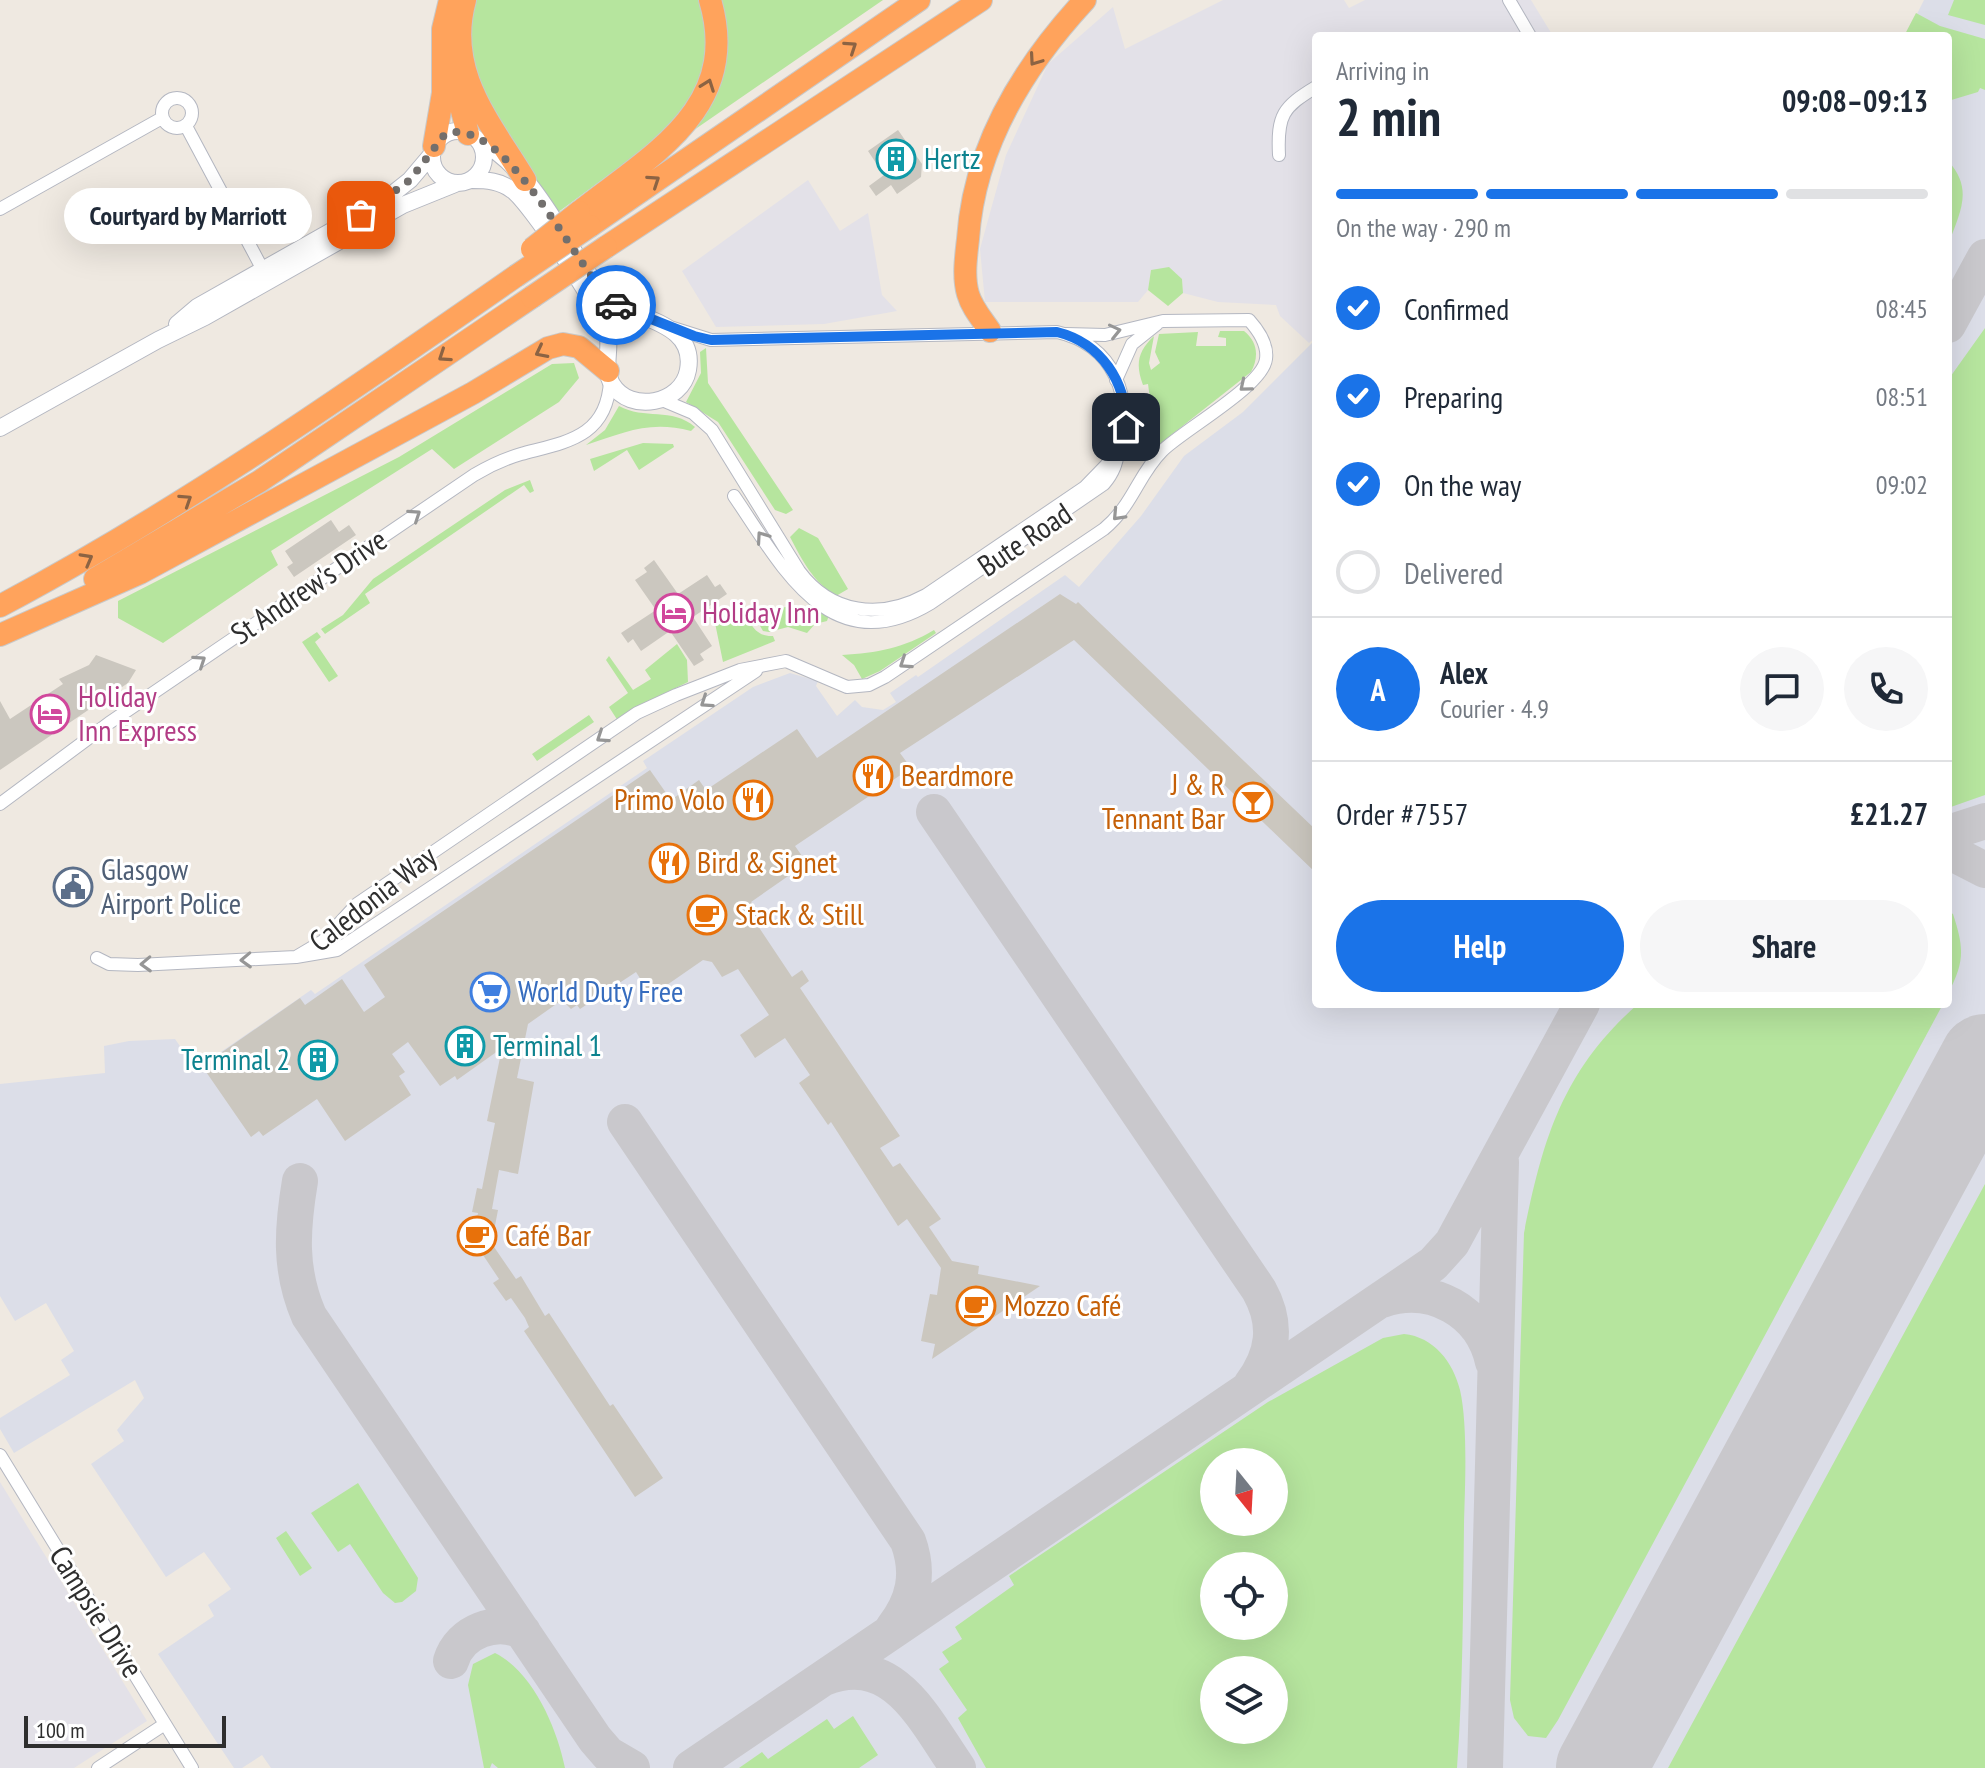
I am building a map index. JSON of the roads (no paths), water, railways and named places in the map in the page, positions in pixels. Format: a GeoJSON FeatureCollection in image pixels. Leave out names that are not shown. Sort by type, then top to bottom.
{"type":"FeatureCollection","features":[{"type":"Feature","properties":{"kind":"highway"},"geometry":{"type":"LineString","coordinates":[[433,150],[443,93],[443,29],[450,0]]}},
{"type":"Feature","properties":{"kind":"highway"},"geometry":{"type":"LineString","coordinates":[[465,0],[458,40],[458,94],[473,137]]}},
{"type":"Feature","properties":{"kind":"highway"},"geometry":{"type":"LineString","coordinates":[[584,219],[691,120],[701,105],[714,70],[716,51],[710,0]]}},
{"type":"Feature","properties":{"kind":"highway"},"geometry":{"type":"LineString","coordinates":[[131,557],[584,219],[919,0]]}},
{"type":"Feature","properties":{"kind":"highway"},"geometry":{"type":"LineString","coordinates":[[803,116],[966,0]]}},
{"type":"Feature","properties":{"kind":"highway"},"geometry":{"type":"LineString","coordinates":[[0,634],[260,481],[606,247],[981,0]]}},
{"type":"Feature","properties":{"kind":"highway"},"geometry":{"type":"LineString","coordinates":[[990,331],[971,302],[967,286],[968,228],[981,165],[1019,83],[1053,36],[1085,0]]}},
{"type":"Feature","properties":{"kind":"highway"},"geometry":{"type":"LineString","coordinates":[[458,40],[474,97],[525,180]]}},
{"type":"Feature","properties":{"kind":"highway"},"geometry":{"type":"LineString","coordinates":[[0,606],[131,557],[473,393],[548,348],[563,344],[579,347],[609,376]]}},
{"type":"Feature","properties":{"kind":"street"},"geometry":{"type":"LineString","coordinates":[[1509,0],[1528,32]]}},
{"type":"Feature","properties":{"kind":"street"},"geometry":{"type":"LineString","coordinates":[[1279,155],[1279,125],[1288,103],[1312,89]]}},
{"type":"Feature","properties":{"kind":"street"},"geometry":{"type":"LineString","coordinates":[[182,98],[192,110],[186,126],[170,127],[162,118],[162,108],[168,100],[182,98]]}},
{"type":"Feature","properties":{"kind":"street"},"geometry":{"type":"LineString","coordinates":[[0,209],[162,118]]}},
{"type":"Feature","properties":{"kind":"street"},"geometry":{"type":"LineString","coordinates":[[186,126],[263,270]]}},
{"type":"Feature","properties":{"kind":"street"},"geometry":{"type":"LineString","coordinates":[[158,340],[197,307],[381,203],[410,180],[445,134],[453,132],[473,137],[507,159],[525,180],[605,296],[620,308],[711,340],[1035,330],[1105,335],[1163,321]]}},
{"type":"Feature","properties":{"kind":"street"},"geometry":{"type":"LineString","coordinates":[[0,428],[403,205],[478,174],[484,157],[473,137]]}},
{"type":"Feature","properties":{"kind":"street"},"geometry":{"type":"LineString","coordinates":[[433,150],[435,170],[447,181],[493,181],[520,197],[603,320],[609,339],[609,376],[629,398],[645,402],[662,400],[677,390],[688,370],[685,346],[666,325]]}},
{"type":"Feature","properties":{"kind":"street","name":"Caledonia Way"},"geometry":{"type":"LineString","coordinates":[[296,957],[323,941],[357,904],[637,713],[740,670],[786,661],[847,687],[869,685],[1104,529],[1125,509],[1162,451],[1255,379],[1266,360],[1264,344],[1249,320],[1163,321]]}},
{"type":"Feature","properties":{"kind":"street"},"geometry":{"type":"LineString","coordinates":[[1116,380],[1132,344],[1163,321]]}},
{"type":"Feature","properties":{"kind":"street"},"geometry":{"type":"LineString","coordinates":[[1066,334],[1095,351],[1116,380]]}},
{"type":"Feature","properties":{"kind":"street","name":"St Andrew's Drive"},"geometry":{"type":"LineString","coordinates":[[0,804],[60,758],[474,475],[506,459],[572,441],[584,434],[602,414],[609,376]]}},
{"type":"Feature","properties":{"kind":"street","name":"Bute Road"},"geometry":{"type":"LineString","coordinates":[[913,608],[1085,487],[1118,453],[1126,427],[1126,412],[1116,380]]}},
{"type":"Feature","properties":{"kind":"street"},"geometry":{"type":"LineString","coordinates":[[662,400],[693,413],[712,430],[799,571],[815,590],[843,606],[864,611],[913,608]]}},
{"type":"Feature","properties":{"kind":"street"},"geometry":{"type":"LineString","coordinates":[[734,496],[796,586],[821,606],[839,615],[871,621],[913,608]]}},
{"type":"Feature","properties":{"kind":"street","name":"Caledonia Way"},"geometry":{"type":"LineString","coordinates":[[296,957],[318,955],[345,946],[723,690],[773,663]]}},
{"type":"Feature","properties":{"kind":"street"},"geometry":{"type":"LineString","coordinates":[[97,958],[109,964],[138,965],[296,957]]}},
{"type":"Feature","properties":{"kind":"street","name":"Campsie Drive"},"geometry":{"type":"LineString","coordinates":[[0,1455],[192,1768]]}},
{"type":"Feature","properties":{"kind":"street"},"geometry":{"type":"LineString","coordinates":[[98,1768],[165,1724]]}},
{"type":"Feature","properties":{"kind":"place","name":"Hertz"},"geometry":{"type":"Point","coordinates":[896,159]}},
{"type":"Feature","properties":{"kind":"place","name":"Courtyard by Marriott"},"geometry":{"type":"Point","coordinates":[361,215]}},
{"type":"Feature","properties":{"kind":"place","name":"Holiday Inn"},"geometry":{"type":"Point","coordinates":[674,613]}},
{"type":"Feature","properties":{"kind":"place","name":"Holiday Inn Express"},"geometry":{"type":"Point","coordinates":[50,714]}},
{"type":"Feature","properties":{"kind":"place","name":"Beardmore"},"geometry":{"type":"Point","coordinates":[873,776]}},
{"type":"Feature","properties":{"kind":"place","name":"Primo Volo"},"geometry":{"type":"Point","coordinates":[753,800]}},
{"type":"Feature","properties":{"kind":"place","name":"J & R Tennant Bar"},"geometry":{"type":"Point","coordinates":[1253,802]}},
{"type":"Feature","properties":{"kind":"place","name":"Bird & Signet"},"geometry":{"type":"Point","coordinates":[669,863]}},
{"type":"Feature","properties":{"kind":"place","name":"Glasgow Airport Police"},"geometry":{"type":"Point","coordinates":[73,887]}},
{"type":"Feature","properties":{"kind":"place","name":"Stack & Still"},"geometry":{"type":"Point","coordinates":[707,915]}},
{"type":"Feature","properties":{"kind":"place","name":"World Duty Free"},"geometry":{"type":"Point","coordinates":[490,992]}},
{"type":"Feature","properties":{"kind":"place","name":"Terminal 1"},"geometry":{"type":"Point","coordinates":[465,1046]}},
{"type":"Feature","properties":{"kind":"place","name":"Terminal 2"},"geometry":{"type":"Point","coordinates":[318,1060]}},
{"type":"Feature","properties":{"kind":"place","name":"Café Bar"},"geometry":{"type":"Point","coordinates":[477,1236]}},
{"type":"Feature","properties":{"kind":"place","name":"Mozzo Café"},"geometry":{"type":"Point","coordinates":[976,1306]}}]}
